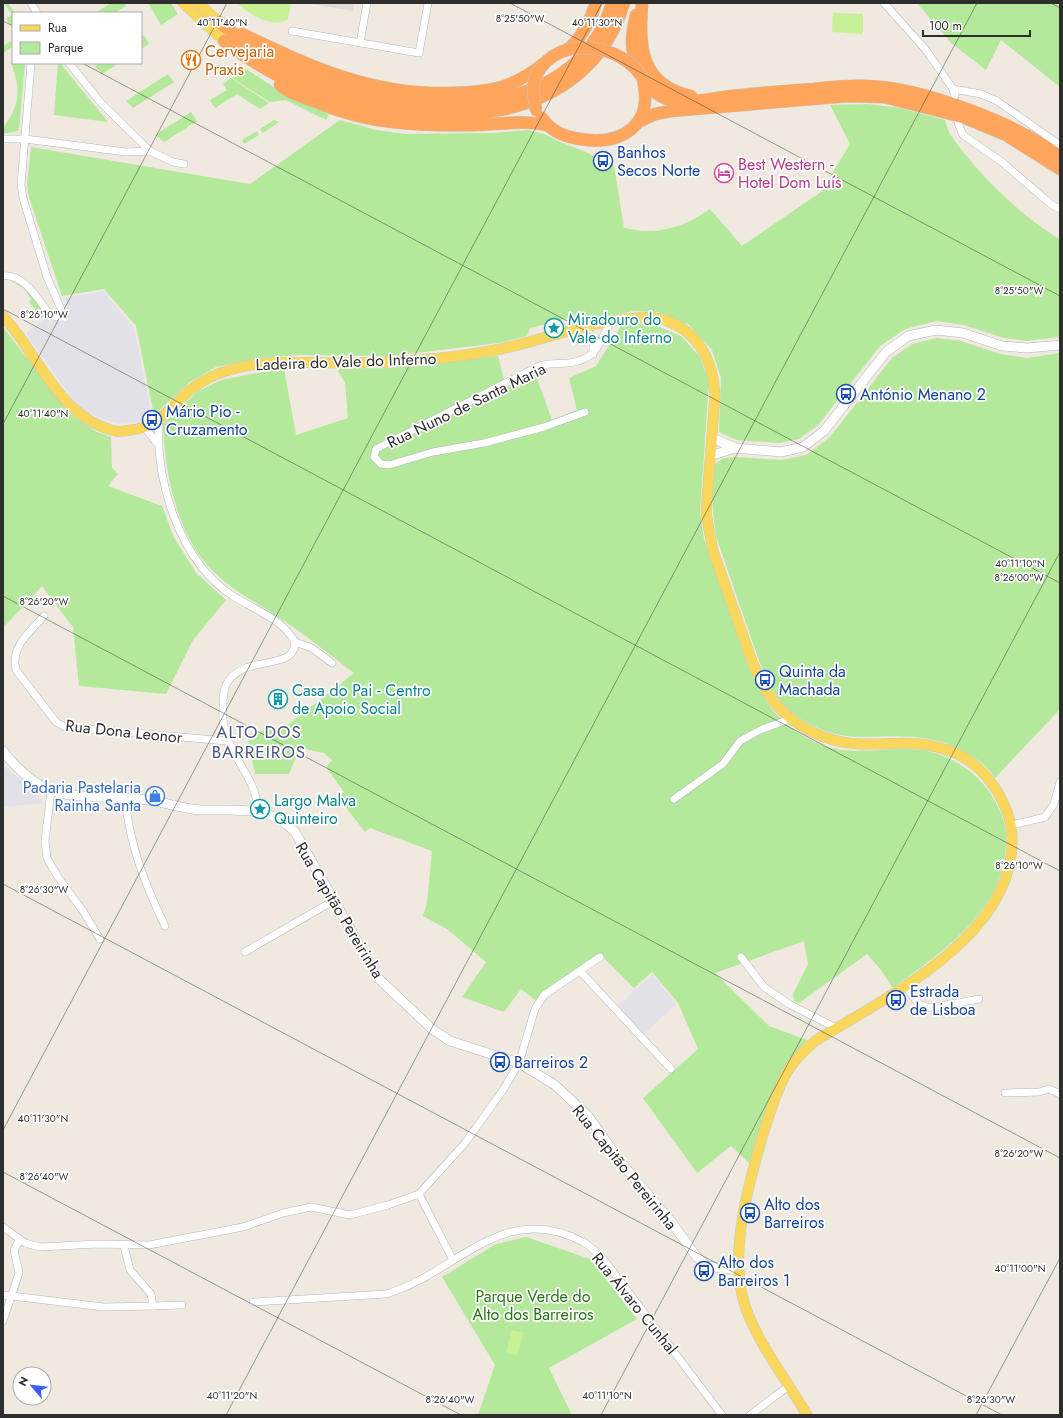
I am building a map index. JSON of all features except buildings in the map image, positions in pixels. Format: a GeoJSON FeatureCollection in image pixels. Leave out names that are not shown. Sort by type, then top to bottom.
{"type":"FeatureCollection","features":[{"type":"Feature","properties":{"kind":"highway"},"geometry":{"type":"LineString","coordinates":[[218,22],[297,60],[354,81],[384,88],[420,93],[462,92],[491,90],[510,85],[531,74],[552,56],[572,47],[584,28],[596,3]]}},
{"type":"Feature","properties":{"kind":"highway"},"geometry":{"type":"LineString","coordinates":[[218,22],[262,54],[292,70],[329,84],[381,99],[410,103],[462,104],[486,101],[527,92],[557,77],[580,59],[614,12],[624,3]]}},
{"type":"Feature","properties":{"kind":"highway"},"geometry":{"type":"LineString","coordinates":[[638,122],[644,111],[646,101],[641,76],[632,54],[631,36],[639,3]]}},
{"type":"Feature","properties":{"kind":"highway"},"geometry":{"type":"LineString","coordinates":[[642,3],[640,40],[646,64],[660,83],[679,94],[691,96],[728,97]]}},
{"type":"Feature","properties":{"kind":"highway"},"geometry":{"type":"LineString","coordinates":[[250,60],[287,80],[315,92],[379,110],[433,115],[485,112],[529,102],[560,88],[576,77],[589,66],[604,47],[614,12]]}},
{"type":"Feature","properties":{"kind":"highway"},"geometry":{"type":"LineString","coordinates":[[224,41],[250,60],[283,88],[324,106],[378,121],[432,126],[491,124],[520,121],[546,125],[562,135],[594,141],[617,138],[625,134],[638,122],[655,114],[671,111],[848,96],[884,97],[963,117],[1006,135],[1060,169]]}},
{"type":"Feature","properties":{"kind":"highway"},"geometry":{"type":"LineString","coordinates":[[566,50],[596,49],[609,52],[626,59],[658,95],[673,101],[712,100],[765,93],[861,86],[912,92],[1010,126],[1060,156]]}},
{"type":"Feature","properties":{"kind":"highway"},"geometry":{"type":"LineString","coordinates":[[546,62],[537,74],[533,95],[536,110],[546,125]]}},
{"type":"Feature","properties":{"kind":"main road"},"geometry":{"type":"LineString","coordinates":[[183,3],[224,41]]}},
{"type":"Feature","properties":{"kind":"main road"},"geometry":{"type":"LineString","coordinates":[[198,3],[218,22]]}},
{"type":"Feature","properties":{"kind":"main road","name":"Ladeira do Vale do Inferno"},"geometry":{"type":"LineString","coordinates":[[3,316],[14,328],[72,408],[97,425],[117,432],[145,428],[159,420],[190,390],[218,374],[258,363],[390,362],[439,358],[500,349],[610,322],[634,318],[664,320],[678,326],[698,341],[709,361],[715,381],[706,513],[713,551],[761,682],[774,703],[790,719],[824,738],[860,744],[919,742],[956,754],[971,762],[984,773],[1006,808],[1012,825]]}},
{"type":"Feature","properties":{"kind":"main road"},"geometry":{"type":"LineString","coordinates":[[807,1415],[766,1348],[749,1315],[742,1295],[738,1254],[748,1195],[758,1151],[778,1091],[787,1072],[804,1050],[815,1041],[904,986],[947,955],[992,908],[1000,894],[1009,869],[1012,846],[1012,825]]}},
{"type":"Feature","properties":{"kind":"street"},"geometry":{"type":"LineString","coordinates":[[360,43],[367,3]]}},
{"type":"Feature","properties":{"kind":"street"},"geometry":{"type":"LineString","coordinates":[[292,31],[419,53],[428,3]]}},
{"type":"Feature","properties":{"kind":"street"},"geometry":{"type":"LineString","coordinates":[[884,3],[926,50],[954,93],[981,94],[997,101],[1060,144]]}},
{"type":"Feature","properties":{"kind":"street"},"geometry":{"type":"LineString","coordinates":[[3,276],[10,276],[21,282],[36,297],[50,315],[56,317],[61,313],[47,277],[23,198],[21,185],[31,64]]}},
{"type":"Feature","properties":{"kind":"street"},"geometry":{"type":"LineString","coordinates":[[70,64],[105,107],[150,150],[173,162],[184,164]]}},
{"type":"Feature","properties":{"kind":"street"},"geometry":{"type":"LineString","coordinates":[[958,124],[963,135],[1002,162],[1052,205],[1060,209]]}},
{"type":"Feature","properties":{"kind":"street"},"geometry":{"type":"LineString","coordinates":[[3,139],[25,139],[126,152],[150,150]]}},
{"type":"Feature","properties":{"kind":"street"},"geometry":{"type":"LineString","coordinates":[[1052,205],[1060,204]]}},
{"type":"Feature","properties":{"kind":"street"},"geometry":{"type":"LineString","coordinates":[[592,354],[610,322]]}},
{"type":"Feature","properties":{"kind":"street"},"geometry":{"type":"LineString","coordinates":[[586,328],[593,343],[592,354]]}},
{"type":"Feature","properties":{"kind":"street"},"geometry":{"type":"LineString","coordinates":[[712,438],[735,448],[781,452],[802,447],[824,431],[886,352],[908,336],[936,330],[962,333],[1002,346],[1026,348],[1060,345]]}},
{"type":"Feature","properties":{"kind":"street","name":"Rua Nuno de Santa Maria"},"geometry":{"type":"LineString","coordinates":[[585,412],[544,427],[484,443],[433,452],[389,465],[381,464],[374,457],[376,449],[539,366],[552,362],[568,363],[585,360],[592,354]]}},
{"type":"Feature","properties":{"kind":"street"},"geometry":{"type":"LineString","coordinates":[[159,420],[157,443],[165,488],[181,534],[203,569],[231,595],[290,631],[296,642],[312,648],[332,663]]}},
{"type":"Feature","properties":{"kind":"street"},"geometry":{"type":"LineString","coordinates":[[145,428],[157,443]]}},
{"type":"Feature","properties":{"kind":"street"},"geometry":{"type":"LineString","coordinates":[[710,456],[735,448]]}},
{"type":"Feature","properties":{"kind":"street","name":"Rua Dona Leonor"},"geometry":{"type":"LineString","coordinates":[[44,616],[18,646],[14,661],[16,670],[56,722],[65,727],[227,741]]}},
{"type":"Feature","properties":{"kind":"street"},"geometry":{"type":"LineString","coordinates":[[260,811],[253,788],[227,741],[224,731],[222,710],[224,693],[226,685],[232,678],[248,666],[287,658],[293,653],[296,642]]}},
{"type":"Feature","properties":{"kind":"street"},"geometry":{"type":"LineString","coordinates":[[674,799],[723,764],[740,741],[760,730],[790,719]]}},
{"type":"Feature","properties":{"kind":"street","name":"Rua Capitão Pereirinha"},"geometry":{"type":"LineString","coordinates":[[3,751],[14,765],[32,780],[51,791],[72,796],[149,800],[200,810],[238,809],[260,811],[281,820],[295,832],[378,978],[432,1029],[450,1041],[518,1063],[555,1085],[588,1116],[623,1166],[706,1266],[740,1270]]}},
{"type":"Feature","properties":{"kind":"street"},"geometry":{"type":"LineString","coordinates":[[1012,825],[1045,817],[1054,804],[1060,782]]}},
{"type":"Feature","properties":{"kind":"street"},"geometry":{"type":"LineString","coordinates":[[51,791],[44,841],[47,858],[58,877],[83,911],[100,940]]}},
{"type":"Feature","properties":{"kind":"street"},"geometry":{"type":"LineString","coordinates":[[125,798],[128,829],[138,863],[148,891],[165,926]]}},
{"type":"Feature","properties":{"kind":"street"},"geometry":{"type":"LineString","coordinates":[[245,952],[333,901]]}},
{"type":"Feature","properties":{"kind":"street"},"geometry":{"type":"LineString","coordinates":[[3,1227],[33,1246],[97,1244],[124,1246],[149,1245],[243,1227],[283,1213],[311,1207],[350,1215],[388,1205],[419,1194],[465,1143],[503,1090],[518,1063],[536,1009],[544,995],[600,957]]}},
{"type":"Feature","properties":{"kind":"street"},"geometry":{"type":"LineString","coordinates":[[741,957],[764,987],[789,1004],[836,1028]]}},
{"type":"Feature","properties":{"kind":"street"},"geometry":{"type":"LineString","coordinates":[[580,971],[671,1069]]}},
{"type":"Feature","properties":{"kind":"street"},"geometry":{"type":"LineString","coordinates":[[904,986],[919,1004],[930,1008],[979,999]]}},
{"type":"Feature","properties":{"kind":"street"},"geometry":{"type":"LineString","coordinates":[[1005,1093],[1039,1092],[1049,1089],[1060,1094]]}},
{"type":"Feature","properties":{"kind":"street"},"geometry":{"type":"LineString","coordinates":[[419,1194],[453,1260]]}},
{"type":"Feature","properties":{"kind":"street","name":"Rua Álvaro Cunhal"},"geometry":{"type":"LineString","coordinates":[[253,1302],[386,1294],[405,1289],[488,1239],[511,1231],[537,1229],[561,1233],[584,1242],[604,1260],[722,1415]]}},
{"type":"Feature","properties":{"kind":"street"},"geometry":{"type":"LineString","coordinates":[[3,1321],[13,1295],[19,1273],[14,1250],[20,1239]]}},
{"type":"Feature","properties":{"kind":"street"},"geometry":{"type":"LineString","coordinates":[[124,1246],[130,1270],[151,1294],[153,1306]]}},
{"type":"Feature","properties":{"kind":"street"},"geometry":{"type":"LineString","coordinates":[[3,1295],[104,1307],[182,1305]]}},
{"type":"Feature","properties":{"kind":"street"},"geometry":{"type":"LineString","coordinates":[[750,1415],[790,1385]]}},
{"type":"Feature","properties":{"kind":"shaded area"},"geometry":{"type":"Polygon","coordinates":[[[306,3],[354,3],[353,11],[306,3]]]}},
{"type":"Feature","properties":{"kind":"shaded area"},"geometry":{"type":"Polygon","coordinates":[[[103,291],[134,328],[152,417],[141,422],[119,424],[87,413],[76,404],[26,334],[46,317],[50,323],[68,314],[65,298],[103,291]]]}},
{"type":"Feature","properties":{"kind":"shaded area"},"geometry":{"type":"Polygon","coordinates":[[[3,766],[36,791],[43,803],[3,807],[3,766]]]}},
{"type":"Feature","properties":{"kind":"shaded area"},"geometry":{"type":"Polygon","coordinates":[[[652,974],[676,1004],[644,1034],[640,1033],[616,1008],[652,974]]]}},
{"type":"Feature","properties":{"kind":"green space"},"geometry":{"type":"Polygon","coordinates":[[[4,3],[8,3],[14,12],[12,12],[12,15],[4,3]]]}},
{"type":"Feature","properties":{"kind":"green space"},"geometry":{"type":"Polygon","coordinates":[[[111,3],[124,3],[126,6],[117,12],[97,12],[111,3]]]}},
{"type":"Feature","properties":{"kind":"green space"},"geometry":{"type":"Polygon","coordinates":[[[148,3],[171,3],[178,14],[161,25],[148,3]]]}},
{"type":"Feature","properties":{"kind":"green space"},"geometry":{"type":"Polygon","coordinates":[[[236,3],[291,3],[288,19],[275,23],[260,19],[236,3]]]}},
{"type":"Feature","properties":{"kind":"green space"},"geometry":{"type":"Polygon","coordinates":[[[917,3],[1060,3],[1060,87],[1001,40],[986,70],[951,43],[917,3]]]}},
{"type":"Feature","properties":{"kind":"green space"},"geometry":{"type":"Polygon","coordinates":[[[833,13],[863,14],[863,34],[832,32],[833,13]]]}},
{"type":"Feature","properties":{"kind":"green space"},"geometry":{"type":"Polygon","coordinates":[[[12,15],[12,28],[6,19],[12,15]]]}},
{"type":"Feature","properties":{"kind":"green space"},"geometry":{"type":"Polygon","coordinates":[[[144,35],[149,44],[142,48],[142,36],[144,35]]]}},
{"type":"Feature","properties":{"kind":"green space"},"geometry":{"type":"Polygon","coordinates":[[[12,41],[12,47],[3,53],[3,46],[12,41]]]}},
{"type":"Feature","properties":{"kind":"green space"},"geometry":{"type":"Polygon","coordinates":[[[11,63],[25,64],[19,129],[17,131],[3,134],[5,125],[12,114],[17,101],[18,89],[11,63]]]}},
{"type":"Feature","properties":{"kind":"green space"},"geometry":{"type":"Polygon","coordinates":[[[58,64],[61,64],[108,122],[54,115],[58,64]]]}},
{"type":"Feature","properties":{"kind":"green space"},"geometry":{"type":"Polygon","coordinates":[[[98,64],[117,64],[102,74],[95,66],[98,64]]]}},
{"type":"Feature","properties":{"kind":"green space"},"geometry":{"type":"Polygon","coordinates":[[[246,69],[281,92],[329,114],[326,120],[286,100],[270,102],[232,78],[246,69]]]}},
{"type":"Feature","properties":{"kind":"green space"},"geometry":{"type":"Polygon","coordinates":[[[168,74],[174,82],[133,108],[126,101],[168,74]]]}},
{"type":"Feature","properties":{"kind":"green space"},"geometry":{"type":"Polygon","coordinates":[[[231,78],[269,103],[260,109],[237,94],[215,108],[210,100],[227,90],[223,84],[231,78]]]}},
{"type":"Feature","properties":{"kind":"green space"},"geometry":{"type":"Polygon","coordinates":[[[868,104],[900,108],[945,120],[952,137],[962,151],[1000,193],[1029,218],[1060,238],[1060,337],[1027,341],[1004,338],[964,325],[936,321],[905,329],[880,346],[818,425],[799,439],[780,443],[737,440],[719,432],[721,378],[712,350],[689,325],[658,312],[633,311],[586,322],[576,316],[530,328],[527,336],[499,343],[390,356],[298,355],[259,358],[216,367],[190,382],[154,415],[136,326],[104,289],[62,296],[29,197],[27,185],[31,147],[250,184],[340,120],[376,130],[406,134],[492,133],[528,130],[544,134],[614,166],[624,228],[648,231],[669,229],[690,221],[710,209],[742,246],[821,192],[850,144],[830,105],[868,104]]]}},
{"type":"Feature","properties":{"kind":"green space"},"geometry":{"type":"Polygon","coordinates":[[[191,112],[197,121],[164,142],[155,135],[191,112]]]}},
{"type":"Feature","properties":{"kind":"green space"},"geometry":{"type":"Polygon","coordinates":[[[274,120],[279,122],[263,133],[260,129],[274,120]]]}},
{"type":"Feature","properties":{"kind":"green space"},"geometry":{"type":"Polygon","coordinates":[[[257,131],[259,135],[244,144],[242,140],[257,131]]]}},
{"type":"Feature","properties":{"kind":"green space"},"geometry":{"type":"Polygon","coordinates":[[[6,278],[13,281],[24,289],[6,278]]]}},
{"type":"Feature","properties":{"kind":"green space"},"geometry":{"type":"Polygon","coordinates":[[[24,289],[46,315],[42,318],[29,302],[31,299],[24,289]]]}},
{"type":"Feature","properties":{"kind":"green space"},"geometry":{"type":"Polygon","coordinates":[[[634,324],[655,325],[681,336],[700,357],[709,382],[700,513],[704,539],[748,666],[754,680],[768,704],[785,723],[796,731],[822,745],[835,749],[863,751],[907,749],[921,750],[945,756],[970,771],[984,785],[995,801],[1002,815],[1006,834],[1005,856],[999,878],[990,898],[978,916],[963,932],[929,962],[893,988],[881,970],[867,954],[799,1003],[794,1001],[793,994],[808,964],[804,941],[715,973],[769,1026],[807,1040],[784,1068],[750,1164],[731,1146],[697,1173],[643,1098],[698,1049],[678,1003],[652,972],[634,988],[599,953],[542,993],[535,1000],[521,989],[504,1012],[462,997],[486,962],[447,929],[423,916],[427,903],[432,851],[370,828],[365,832],[338,797],[344,792],[326,767],[332,760],[324,753],[300,748],[289,774],[255,774],[247,735],[289,724],[354,673],[291,625],[225,582],[208,566],[187,535],[180,517],[169,480],[164,442],[163,424],[197,392],[221,380],[284,368],[296,435],[348,418],[345,383],[337,369],[390,368],[498,356],[506,387],[535,373],[552,420],[577,410],[569,378],[596,366],[621,326],[634,324]]]}},
{"type":"Feature","properties":{"kind":"green space"},"geometry":{"type":"Polygon","coordinates":[[[3,327],[69,413],[95,431],[111,437],[112,468],[118,474],[108,486],[162,506],[174,538],[197,574],[226,600],[193,640],[166,694],[79,686],[73,627],[42,586],[3,628],[3,327]]]}},
{"type":"Feature","properties":{"kind":"green space"},"geometry":{"type":"Polygon","coordinates":[[[937,338],[961,341],[1000,354],[1027,358],[1060,353],[1060,709],[995,778],[981,762],[951,745],[926,738],[901,736],[851,737],[839,735],[828,732],[806,722],[787,708],[773,690],[759,661],[716,536],[711,475],[713,466],[723,458],[736,457],[782,460],[806,455],[830,437],[892,358],[912,344],[937,338]]]}},
{"type":"Feature","properties":{"kind":"green space","name":"Parque Verde do Alto dos Barreiros"},"geometry":{"type":"Polygon","coordinates":[[[526,1237],[590,1259],[637,1319],[549,1368],[571,1413],[569,1415],[478,1415],[495,1365],[442,1277],[496,1244],[526,1237]]]}},
{"type":"Feature","properties":{"kind":"green space"},"geometry":{"type":"Polygon","coordinates":[[[512,1330],[524,1333],[517,1356],[506,1352],[512,1330]]]}},
{"type":"Feature","properties":{"kind":"place","name":"Cervejaria Praxis"},"geometry":{"type":"Point","coordinates":[191,60]}},
{"type":"Feature","properties":{"kind":"place","name":"Banhos Secos Norte"},"geometry":{"type":"Point","coordinates":[603,161]}},
{"type":"Feature","properties":{"kind":"place","name":"Best Western - Hotel Dom Luís"},"geometry":{"type":"Point","coordinates":[724,173]}},
{"type":"Feature","properties":{"kind":"place","name":"Miradouro do Vale do Inferno"},"geometry":{"type":"Point","coordinates":[554,328]}},
{"type":"Feature","properties":{"kind":"place","name":"António Menano 2"},"geometry":{"type":"Point","coordinates":[846,394]}},
{"type":"Feature","properties":{"kind":"place","name":"Mário Pio - Cruzamento"},"geometry":{"type":"Point","coordinates":[152,420]}},
{"type":"Feature","properties":{"kind":"place","name":"Quinta da Machada"},"geometry":{"type":"Point","coordinates":[765,680]}},
{"type":"Feature","properties":{"kind":"place","name":"Casa do Pai - Centro de Apoio Social"},"geometry":{"type":"Point","coordinates":[278,699]}},
{"type":"Feature","properties":{"kind":"place","name":"Padaria Pastelaria Rainha Santa"},"geometry":{"type":"Point","coordinates":[155,796]}},
{"type":"Feature","properties":{"kind":"place","name":"Largo Malva Quinteiro"},"geometry":{"type":"Point","coordinates":[260,809]}},
{"type":"Feature","properties":{"kind":"place","name":"Estrada de Lisboa"},"geometry":{"type":"Point","coordinates":[896,1000]}},
{"type":"Feature","properties":{"kind":"place","name":"Barreiros 2"},"geometry":{"type":"Point","coordinates":[500,1062]}},
{"type":"Feature","properties":{"kind":"place","name":"Alto dos Barreiros"},"geometry":{"type":"Point","coordinates":[750,1213]}},
{"type":"Feature","properties":{"kind":"place","name":"Alto dos Barreiros 1"},"geometry":{"type":"Point","coordinates":[704,1271]}},
{"type":"Feature","properties":{"kind":"district","name":"ALTO DOS BARREIROS"},"geometry":{"type":"Point","coordinates":[259,742]}}]}
